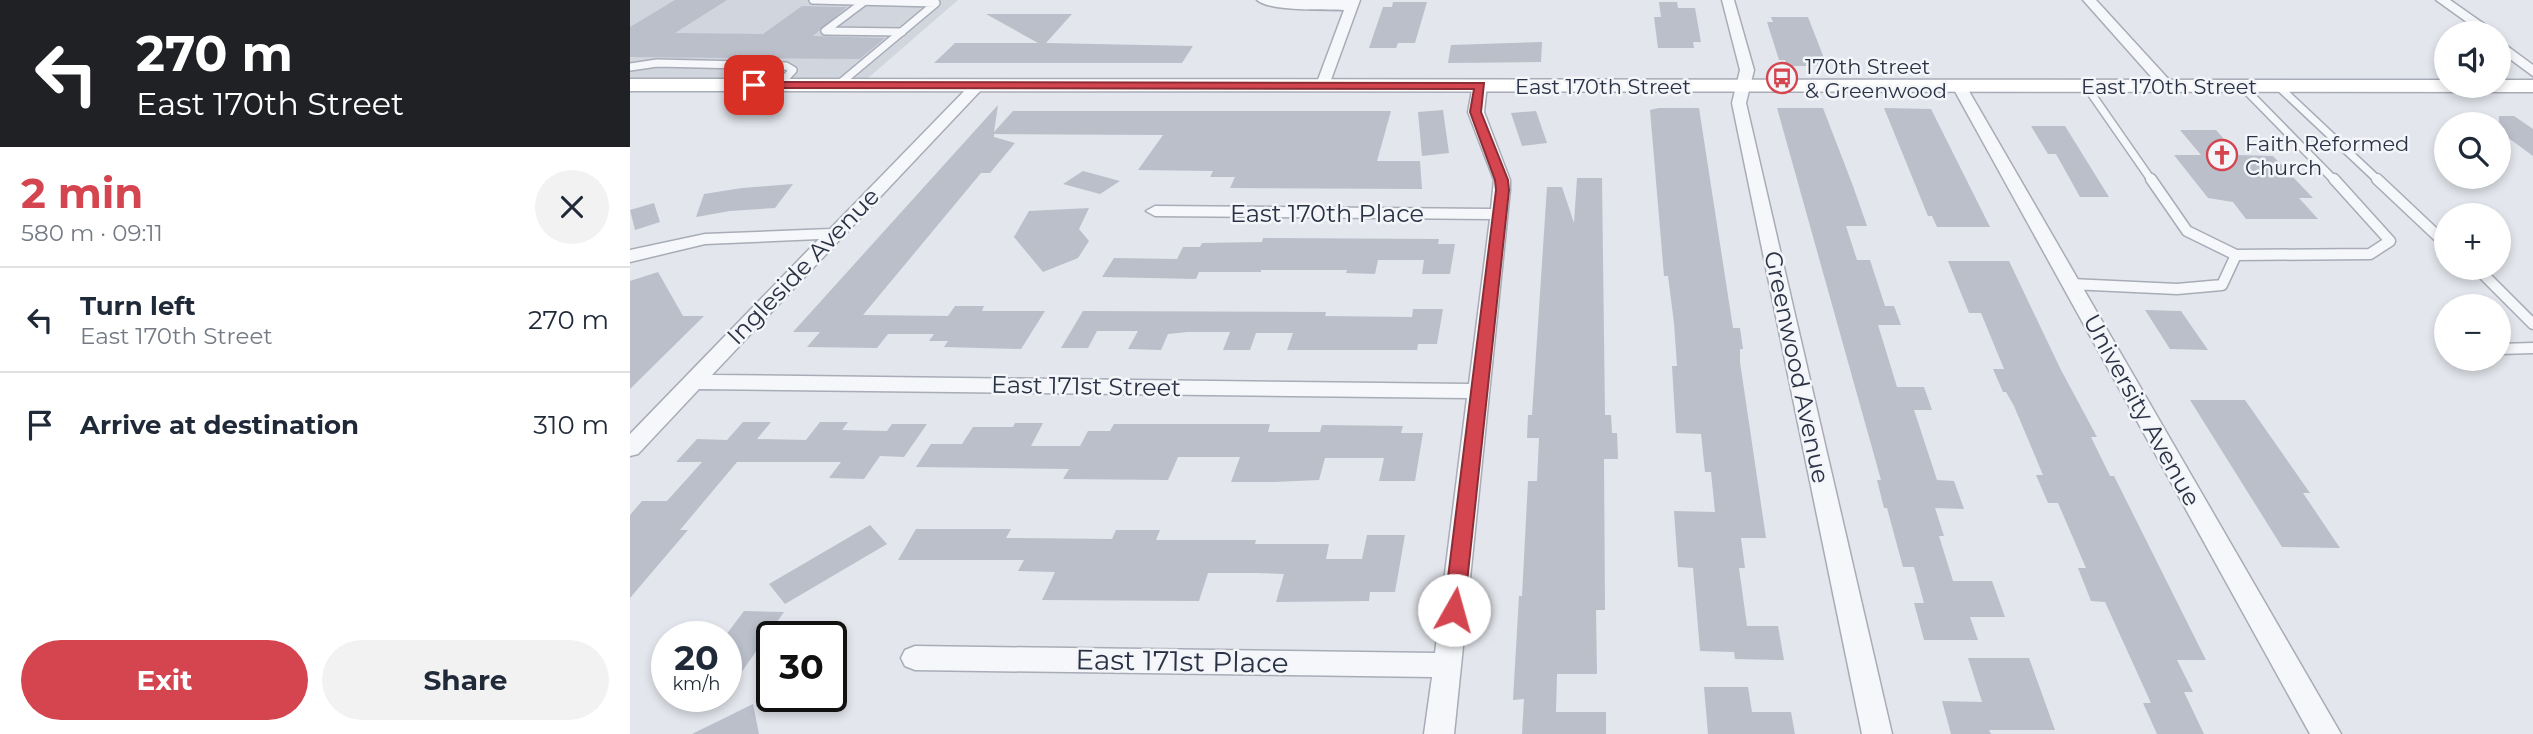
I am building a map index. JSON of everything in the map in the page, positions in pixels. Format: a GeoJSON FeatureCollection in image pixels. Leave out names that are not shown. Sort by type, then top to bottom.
{"type":"FeatureCollection","features":[{"type":"Feature","properties":{"kind":"street"},"geometry":{"type":"LineString","coordinates":[[1263,0],[1300,5],[1353,3],[1323,85]]}},
{"type":"Feature","properties":{"kind":"street","name":"Greenwood Avenue"},"geometry":{"type":"LineString","coordinates":[[1728,0],[1747,70],[1739,103],[1877,734]]}},
{"type":"Feature","properties":{"kind":"street"},"geometry":{"type":"LineString","coordinates":[[2089,0],[2167,86]]}},
{"type":"Feature","properties":{"kind":"street"},"geometry":{"type":"LineString","coordinates":[[2442,0],[2473,21]]}},
{"type":"Feature","properties":{"kind":"street"},"geometry":{"type":"LineString","coordinates":[[2511,60],[2530,85]]}},
{"type":"Feature","properties":{"kind":"street","name":"East 170th Street"},"geometry":{"type":"LineString","coordinates":[[630,85],[2530,85]]}},
{"type":"Feature","properties":{"kind":"street","name":"Ingleside Avenue"},"geometry":{"type":"LineString","coordinates":[[630,449],[978,85]]}},
{"type":"Feature","properties":{"kind":"street"},"geometry":{"type":"LineString","coordinates":[[1439,734],[1502,180],[1476,112],[1480,86]]}},
{"type":"Feature","properties":{"kind":"street","name":"University Avenue"},"geometry":{"type":"LineString","coordinates":[[1959,86],[2326,734]]}},
{"type":"Feature","properties":{"kind":"street","name":"East 170th Place"},"geometry":{"type":"LineString","coordinates":[[1155,211],[1499,214]]}},
{"type":"Feature","properties":{"kind":"street"},"geometry":{"type":"LineString","coordinates":[[630,256],[707,237],[833,234]]}},
{"type":"Feature","properties":{"kind":"street","name":"East 171st Street"},"geometry":{"type":"LineString","coordinates":[[694,382],[1479,391]]}},
{"type":"Feature","properties":{"kind":"street","name":"East 171st Place"},"geometry":{"type":"LineString","coordinates":[[915,658],[1448,665]]}},
{"type":"Feature","properties":{"kind":"lane"},"geometry":{"type":"LineString","coordinates":[[813,0],[936,3],[838,85]]}},
{"type":"Feature","properties":{"kind":"lane"},"geometry":{"type":"LineString","coordinates":[[864,1],[825,31],[902,32]]}},
{"type":"Feature","properties":{"kind":"lane"},"geometry":{"type":"LineString","coordinates":[[630,67],[657,63],[786,66],[793,70],[779,85]]}},
{"type":"Feature","properties":{"kind":"lane"},"geometry":{"type":"LineString","coordinates":[[2086,86],[2187,231],[2236,255],[2370,254],[2390,242],[2369,215],[2242,86]]}},
{"type":"Feature","properties":{"kind":"lane"},"geometry":{"type":"LineString","coordinates":[[2278,86],[2434,233]]}},
{"type":"Feature","properties":{"kind":"lane"},"geometry":{"type":"LineString","coordinates":[[2071,284],[2177,289],[2222,285],[2236,255]]}},
{"type":"Feature","properties":{"kind":"lane"},"geometry":{"type":"LineString","coordinates":[[2489,280],[2533,324]]}},
{"type":"Feature","properties":{"kind":"lane"},"geometry":{"type":"LineString","coordinates":[[2511,349],[2533,348]]}},
{"type":"Feature","properties":{"kind":"shaded area"},"geometry":{"type":"Polygon","coordinates":[[[630,0],[958,0],[868,78],[630,78],[630,0]]]}},
{"type":"Feature","properties":{"kind":"building"},"geometry":{"type":"Polygon","coordinates":[[[675,0],[727,0],[675,33],[763,34],[802,6],[847,7],[813,36],[885,38],[860,59],[630,57],[630,27],[675,0]]]}},
{"type":"Feature","properties":{"kind":"building"},"geometry":{"type":"Polygon","coordinates":[[[1393,2],[1427,2],[1415,43],[1398,43],[1396,48],[1369,48],[1383,7],[1392,7],[1393,2]]]}},
{"type":"Feature","properties":{"kind":"building"},"geometry":{"type":"Polygon","coordinates":[[[1659,2],[1677,2],[1678,8],[1695,8],[1701,42],[1693,42],[1694,48],[1658,48],[1654,17],[1661,17],[1659,2]]]}},
{"type":"Feature","properties":{"kind":"building"},"geometry":{"type":"Polygon","coordinates":[[[986,14],[1072,14],[1046,43],[1193,46],[1182,63],[934,63],[955,43],[1038,43],[986,14]]]}},
{"type":"Feature","properties":{"kind":"building"},"geometry":{"type":"Polygon","coordinates":[[[1771,17],[1808,17],[1827,66],[1787,66],[1785,60],[1779,60],[1767,22],[1773,22],[1771,17]]]}},
{"type":"Feature","properties":{"kind":"building"},"geometry":{"type":"Polygon","coordinates":[[[1542,42],[1541,62],[1448,63],[1451,45],[1542,42]]]}},
{"type":"Feature","properties":{"kind":"building"},"geometry":{"type":"Polygon","coordinates":[[[998,105],[994,132],[1013,111],[1391,111],[1377,161],[1420,161],[1422,189],[1230,188],[1235,177],[1210,177],[1213,171],[1138,170],[1163,135],[994,134],[994,137],[1015,143],[990,173],[981,173],[863,315],[948,316],[955,306],[984,306],[982,311],[1045,311],[1021,349],[944,347],[948,341],[929,341],[934,334],[888,334],[877,348],[807,347],[820,332],[793,332],[998,105]]]}},
{"type":"Feature","properties":{"kind":"building"},"geometry":{"type":"Polygon","coordinates":[[[1699,108],[1733,328],[1740,328],[1743,349],[1740,349],[1740,362],[1766,538],[1741,538],[1745,568],[1739,568],[1747,626],[1778,626],[1784,660],[1735,659],[1734,652],[1700,651],[1693,568],[1678,567],[1674,511],[1715,512],[1711,472],[1705,472],[1701,434],[1676,433],[1672,366],[1677,366],[1674,323],[1668,276],[1664,276],[1650,110],[1699,108]]]}},
{"type":"Feature","properties":{"kind":"building"},"geometry":{"type":"Polygon","coordinates":[[[1777,108],[1823,108],[1853,186],[1867,226],[1846,226],[1857,260],[1870,260],[1885,306],[1894,306],[1901,325],[1878,325],[1897,387],[1924,387],[1932,410],[1914,410],[1937,480],[1954,481],[1964,509],[1935,508],[1944,536],[1939,536],[1953,581],[1992,581],[2005,617],[1970,617],[1978,640],[1924,640],[1914,603],[1924,603],[1914,567],[1903,567],[1887,508],[1884,508],[1877,480],[1881,480],[1777,108]]]}},
{"type":"Feature","properties":{"kind":"building"},"geometry":{"type":"Polygon","coordinates":[[[1884,108],[1931,109],[1990,227],[1937,227],[1932,216],[1928,216],[1884,108]]]}},
{"type":"Feature","properties":{"kind":"building"},"geometry":{"type":"Polygon","coordinates":[[[1443,110],[1449,153],[1422,156],[1418,112],[1443,110]]]}},
{"type":"Feature","properties":{"kind":"building"},"geometry":{"type":"Polygon","coordinates":[[[1536,111],[1547,143],[1522,146],[1511,113],[1536,111]]]}},
{"type":"Feature","properties":{"kind":"building"},"geometry":{"type":"Polygon","coordinates":[[[2511,116],[2533,129],[2533,156],[2511,140],[2511,116]]]}},
{"type":"Feature","properties":{"kind":"building"},"geometry":{"type":"Polygon","coordinates":[[[2031,126],[2065,126],[2109,197],[2080,197],[2056,154],[2048,154],[2031,126]]]}},
{"type":"Feature","properties":{"kind":"building"},"geometry":{"type":"Polygon","coordinates":[[[2180,130],[2216,130],[2238,155],[2273,156],[2313,198],[2299,198],[2318,219],[2246,219],[2233,202],[2208,198],[2174,155],[2201,155],[2180,130]]]}},
{"type":"Feature","properties":{"kind":"building"},"geometry":{"type":"Polygon","coordinates":[[[1083,171],[1120,181],[1100,194],[1063,184],[1083,171]]]}},
{"type":"Feature","properties":{"kind":"building"},"geometry":{"type":"Polygon","coordinates":[[[1577,178],[1602,178],[1605,415],[1611,415],[1612,433],[1617,433],[1618,459],[1604,459],[1605,610],[1596,610],[1597,674],[1557,674],[1556,712],[1606,712],[1606,734],[1522,734],[1524,699],[1513,700],[1528,481],[1537,481],[1539,438],[1527,438],[1528,415],[1532,415],[1547,187],[1562,187],[1574,223],[1577,178]]]}},
{"type":"Feature","properties":{"kind":"building"},"geometry":{"type":"Polygon","coordinates":[[[793,184],[775,208],[730,211],[696,217],[704,194],[793,184]]]}},
{"type":"Feature","properties":{"kind":"building"},"geometry":{"type":"Polygon","coordinates":[[[654,203],[660,222],[635,230],[630,210],[654,203]]]}},
{"type":"Feature","properties":{"kind":"building"},"geometry":{"type":"Polygon","coordinates":[[[1089,208],[1079,229],[1089,241],[1078,258],[1043,272],[1014,237],[1029,211],[1089,208]]]}},
{"type":"Feature","properties":{"kind":"building"},"geometry":{"type":"Polygon","coordinates":[[[1263,238],[1439,239],[1438,244],[1455,244],[1450,274],[1422,274],[1424,260],[1378,260],[1375,274],[1346,273],[1347,270],[1261,270],[1199,272],[1196,279],[1102,277],[1114,258],[1177,259],[1183,247],[1200,247],[1202,243],[1262,242],[1263,238]]]}},
{"type":"Feature","properties":{"kind":"building"},"geometry":{"type":"Polygon","coordinates":[[[1948,261],[2009,261],[2061,370],[2097,437],[2091,437],[2110,476],[2114,476],[2206,660],[2177,660],[2193,692],[2184,692],[2204,734],[2157,734],[2143,703],[2151,703],[2105,602],[2091,601],[2078,568],[2086,568],[2058,503],[2048,503],[2036,475],[2043,475],[2014,406],[2006,392],[2003,392],[1993,369],[2004,369],[1981,313],[1969,313],[1948,261]]]}},
{"type":"Feature","properties":{"kind":"building"},"geometry":{"type":"Polygon","coordinates":[[[658,272],[683,316],[704,316],[630,389],[630,281],[658,272]]]}},
{"type":"Feature","properties":{"kind":"building"},"geometry":{"type":"Polygon","coordinates":[[[1413,309],[1443,309],[1437,344],[1418,344],[1417,350],[1287,350],[1293,333],[1256,333],[1250,350],[1223,350],[1230,332],[1188,332],[1168,334],[1161,350],[1128,349],[1138,331],[1097,331],[1088,348],[1061,348],[1083,311],[1326,312],[1325,316],[1412,317],[1413,309]]]}},
{"type":"Feature","properties":{"kind":"building"},"geometry":{"type":"Polygon","coordinates":[[[2145,310],[2181,311],[2208,350],[2170,349],[2145,310]]]}},
{"type":"Feature","properties":{"kind":"building"},"geometry":{"type":"Polygon","coordinates":[[[2190,400],[2245,400],[2310,493],[2303,493],[2340,548],[2282,547],[2190,400]]]}},
{"type":"Feature","properties":{"kind":"building"},"geometry":{"type":"Polygon","coordinates":[[[743,422],[771,422],[757,439],[806,440],[820,422],[848,422],[842,430],[887,431],[892,424],[927,424],[904,457],[880,456],[864,479],[829,478],[841,462],[737,462],[680,530],[688,530],[630,598],[630,515],[642,501],[667,501],[702,462],[676,462],[697,439],[727,440],[743,422]]]}},
{"type":"Feature","properties":{"kind":"building"},"geometry":{"type":"Polygon","coordinates":[[[1015,423],[1043,423],[1031,446],[1080,446],[1088,431],[1110,431],[1114,424],[1270,424],[1268,432],[1320,432],[1322,425],[1403,426],[1401,433],[1423,433],[1415,481],[1379,481],[1384,458],[1325,458],[1319,480],[1274,482],[1231,482],[1240,457],[1178,457],[1168,480],[1063,479],[1069,469],[916,467],[931,444],[962,444],[973,427],[1013,427],[1015,423]]]}},
{"type":"Feature","properties":{"kind":"building"},"geometry":{"type":"Polygon","coordinates":[[[870,525],[887,544],[785,604],[769,584],[870,525]]]}},
{"type":"Feature","properties":{"kind":"building"},"geometry":{"type":"Polygon","coordinates":[[[916,529],[1011,529],[1006,538],[1112,539],[1116,530],[1160,530],[1156,540],[1256,540],[1255,544],[1329,544],[1326,559],[1362,559],[1367,535],[1405,535],[1395,592],[1370,592],[1369,601],[1276,602],[1284,574],[1257,573],[1208,573],[1199,601],[1042,600],[1055,572],[1018,571],[1024,560],[898,560],[916,529]]]}},
{"type":"Feature","properties":{"kind":"building"},"geometry":{"type":"Polygon","coordinates":[[[744,611],[784,612],[778,621],[756,621],[756,652],[742,671],[742,621],[736,621],[744,611]]]}},
{"type":"Feature","properties":{"kind":"building"},"geometry":{"type":"Polygon","coordinates":[[[1968,658],[2029,658],[2055,730],[1989,730],[1991,734],[1951,734],[1942,701],[1982,702],[1968,658]]]}},
{"type":"Feature","properties":{"kind":"building"},"geometry":{"type":"Polygon","coordinates":[[[1704,687],[1748,687],[1752,712],[1791,712],[1795,734],[1708,734],[1704,687]]]}},
{"type":"Feature","properties":{"kind":"building"},"geometry":{"type":"Polygon","coordinates":[[[753,704],[759,734],[692,734],[737,712],[742,712],[753,704]]]}},
{"type":"Feature","properties":{"kind":"place","name":"170th Street & Greenwood"},"geometry":{"type":"Point","coordinates":[1782,78]}},
{"type":"Feature","properties":{"kind":"place","name":"Faith Reformed Church"},"geometry":{"type":"Point","coordinates":[2222,155]}},
{"type":"Feature","properties":{"kind":"route"},"geometry":{"type":"LineString","coordinates":[[754,85],[1480,86],[1476,112],[1502,180],[1502,190],[1454,610]]}}]}
